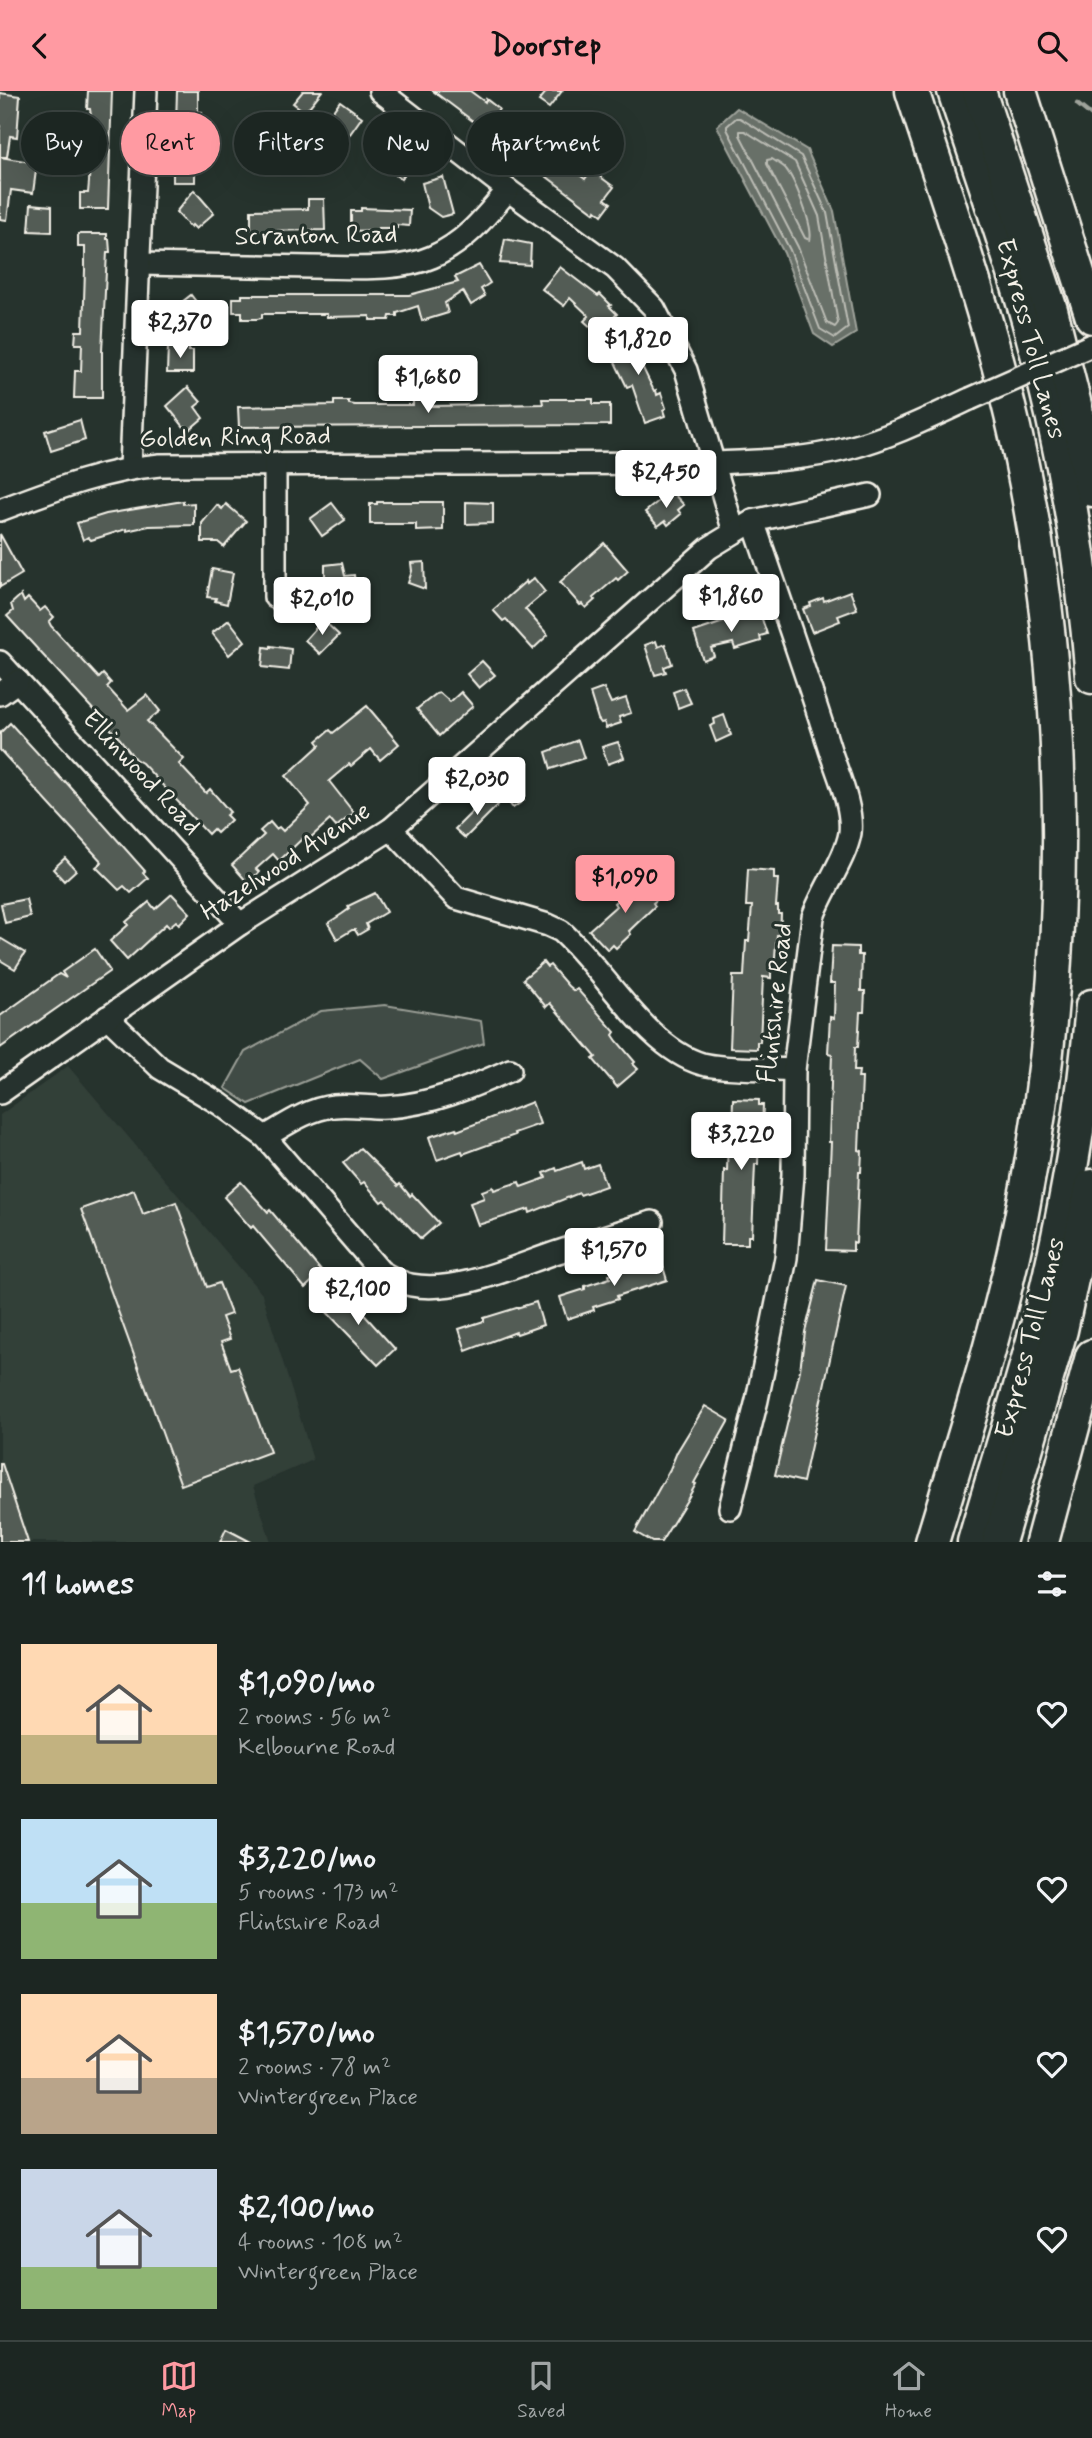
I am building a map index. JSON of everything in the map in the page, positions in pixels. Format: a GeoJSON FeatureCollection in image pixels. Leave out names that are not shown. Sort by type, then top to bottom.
{"type":"FeatureCollection","features":[{"type":"Feature","properties":{"kind":"highway"},"geometry":{"type":"LineString","coordinates":[[912,91],[986,316],[1021,459],[1052,671],[1059,798],[1054,971],[1046,1064],[1035,1141],[1018,1233],[995,1325],[932,1542]]}},
{"type":"Feature","properties":{"kind":"highway","name":"Express Toll Lanes"},"geometry":{"type":"LineString","coordinates":[[954,91],[1020,294],[1046,390],[1077,547],[1092,677]]}},
{"type":"Feature","properties":{"kind":"highway","name":"Express Toll Lanes"},"geometry":{"type":"LineString","coordinates":[[979,91],[1051,310],[1092,490]]}},
{"type":"Feature","properties":{"kind":"highway"},"geometry":{"type":"LineString","coordinates":[[1020,91],[1092,317]]}},
{"type":"Feature","properties":{"kind":"highway","name":"Express Toll Lanes"},"geometry":{"type":"LineString","coordinates":[[974,1542],[1034,1338],[1053,1261],[1077,1133],[1092,1006]]}},
{"type":"Feature","properties":{"kind":"highway","name":"Express Toll Lanes"},"geometry":{"type":"LineString","coordinates":[[999,1542],[1061,1330],[1092,1186]]}},
{"type":"Feature","properties":{"kind":"highway"},"geometry":{"type":"LineString","coordinates":[[1042,1542],[1092,1356]]}},
{"type":"Feature","properties":{"kind":"highway"},"geometry":{"type":"LineString","coordinates":[[1063,1542],[1092,1415]]}},
{"type":"Feature","properties":{"kind":"street"},"geometry":{"type":"LineString","coordinates":[[130,468],[146,91]]}},
{"type":"Feature","properties":{"kind":"street","name":"Flintshire Road"},"geometry":{"type":"LineString","coordinates":[[380,91],[508,191],[615,268],[654,308],[686,370],[714,463],[744,526],[811,690],[849,812],[848,842],[818,901],[813,917],[794,1070],[793,1175],[786,1258],[757,1400],[730,1508]]}},
{"type":"Feature","properties":{"kind":"street","name":"Scranton Road"},"geometry":{"type":"LineString","coordinates":[[139,264],[331,267],[418,262],[461,240],[508,191]]}},
{"type":"Feature","properties":{"kind":"street","name":"Golden Ring Road"},"geometry":{"type":"LineString","coordinates":[[0,510],[62,487],[130,468],[200,463],[714,463],[785,460],[850,448],[906,427],[1092,345]]}},
{"type":"Feature","properties":{"kind":"street"},"geometry":{"type":"LineString","coordinates":[[275,463],[275,597]]}},
{"type":"Feature","properties":{"kind":"street","name":"Hazelwood Avenue"},"geometry":{"type":"LineString","coordinates":[[0,1093],[240,923],[391,829],[709,548],[744,526],[870,495]]}},
{"type":"Feature","properties":{"kind":"street","name":"Ellinwood Road"},"geometry":{"type":"LineString","coordinates":[[0,662],[240,923]]}},
{"type":"Feature","properties":{"kind":"street"},"geometry":{"type":"LineString","coordinates":[[0,694],[18,681]]}},
{"type":"Feature","properties":{"kind":"street"},"geometry":{"type":"LineString","coordinates":[[391,829],[456,898],[561,931],[653,1033],[671,1049],[703,1064],[794,1070]]}},
{"type":"Feature","properties":{"kind":"street"},"geometry":{"type":"LineString","coordinates":[[107,1017],[160,1068],[220,1104],[265,1137],[381,1272],[411,1285],[451,1284],[489,1275],[652,1222]]}},
{"type":"Feature","properties":{"kind":"street"},"geometry":{"type":"LineString","coordinates":[[265,1137],[309,1112],[335,1105],[387,1107],[431,1100],[479,1084],[510,1069]]}},
{"type":"Feature","properties":{"kind":"shaded area"},"geometry":{"type":"Polygon","coordinates":[[[385,1005],[481,1021],[484,1043],[383,1079],[360,1059],[249,1104],[225,1088],[245,1052],[321,1011],[385,1005]]]}},
{"type":"Feature","properties":{"kind":"shaded area"},"geometry":{"type":"Polygon","coordinates":[[[68,1066],[262,1294],[313,1460],[253,1486],[271,1542],[0,1542],[0,1115],[68,1066]]]}},
{"type":"Feature","properties":{"kind":"water"},"geometry":{"type":"Polygon","coordinates":[[[737,108],[807,150],[834,211],[856,333],[833,347],[814,334],[784,253],[717,126],[737,108]]]}},
{"type":"Feature","properties":{"kind":"building"},"geometry":{"type":"Polygon","coordinates":[[[88,91],[112,91],[108,209],[80,209],[80,193],[88,193],[89,175],[107,175],[107,112],[90,112],[87,109],[88,91]]]}},
{"type":"Feature","properties":{"kind":"building"},"geometry":{"type":"Polygon","coordinates":[[[177,91],[198,91],[198,112],[176,112],[177,91]]]}},
{"type":"Feature","properties":{"kind":"building"},"geometry":{"type":"Polygon","coordinates":[[[303,91],[322,91],[305,112],[293,103],[303,91]]]}},
{"type":"Feature","properties":{"kind":"building"},"geometry":{"type":"Polygon","coordinates":[[[433,91],[470,91],[499,109],[497,112],[467,112],[467,117],[433,91]]]}},
{"type":"Feature","properties":{"kind":"building"},"geometry":{"type":"Polygon","coordinates":[[[547,91],[562,91],[549,108],[539,101],[547,91]]]}},
{"type":"Feature","properties":{"kind":"building"},"geometry":{"type":"Polygon","coordinates":[[[0,93],[20,96],[17,137],[10,136],[7,157],[0,157],[0,93]]]}},
{"type":"Feature","properties":{"kind":"building"},"geometry":{"type":"Polygon","coordinates":[[[340,101],[362,117],[349,135],[349,112],[332,112],[340,101]]]}},
{"type":"Feature","properties":{"kind":"building"},"geometry":{"type":"Polygon","coordinates":[[[0,157],[21,160],[21,175],[35,175],[33,193],[11,190],[7,220],[0,219],[0,157]]]}},
{"type":"Feature","properties":{"kind":"building"},"geometry":{"type":"Polygon","coordinates":[[[173,175],[195,175],[195,182],[173,182],[173,175]]]}},
{"type":"Feature","properties":{"kind":"building"},"geometry":{"type":"Polygon","coordinates":[[[545,175],[580,175],[585,179],[588,175],[598,175],[614,187],[605,199],[611,203],[602,215],[596,210],[595,213],[545,175]]]}},
{"type":"Feature","properties":{"kind":"building"},"geometry":{"type":"Polygon","coordinates":[[[443,177],[453,214],[441,217],[428,208],[422,183],[443,177]]]}},
{"type":"Feature","properties":{"kind":"building"},"geometry":{"type":"Polygon","coordinates":[[[194,190],[214,213],[196,229],[192,225],[190,227],[176,212],[194,190]]]}},
{"type":"Feature","properties":{"kind":"building"},"geometry":{"type":"Polygon","coordinates":[[[308,199],[324,199],[325,230],[251,231],[251,210],[308,209],[308,199]]]}},
{"type":"Feature","properties":{"kind":"building"},"geometry":{"type":"Polygon","coordinates":[[[31,204],[52,206],[52,232],[29,231],[31,204]]]}},
{"type":"Feature","properties":{"kind":"building"},"geometry":{"type":"Polygon","coordinates":[[[361,208],[410,210],[409,226],[351,231],[351,211],[361,211],[361,208]]]}},
{"type":"Feature","properties":{"kind":"building"},"geometry":{"type":"Polygon","coordinates":[[[78,234],[107,234],[109,239],[102,398],[74,398],[75,371],[81,371],[82,344],[75,344],[76,331],[83,331],[85,270],[85,247],[78,247],[78,234]]]}},
{"type":"Feature","properties":{"kind":"building"},"geometry":{"type":"Polygon","coordinates":[[[505,239],[531,244],[530,265],[500,263],[505,239]]]}},
{"type":"Feature","properties":{"kind":"building"},"geometry":{"type":"Polygon","coordinates":[[[479,265],[490,283],[481,289],[485,296],[471,305],[463,291],[445,303],[448,313],[422,321],[418,306],[397,313],[397,316],[390,316],[389,320],[370,320],[370,316],[327,317],[327,314],[262,314],[262,318],[242,319],[242,312],[233,312],[233,298],[242,298],[242,295],[409,295],[458,282],[455,277],[479,265]]]}},
{"type":"Feature","properties":{"kind":"building"},"geometry":{"type":"Polygon","coordinates":[[[560,267],[598,296],[600,294],[617,314],[602,330],[598,326],[594,330],[584,321],[589,316],[570,298],[564,306],[542,289],[560,267]]]}},
{"type":"Feature","properties":{"kind":"building"},"geometry":{"type":"Polygon","coordinates":[[[191,295],[204,312],[199,316],[204,321],[185,336],[169,312],[191,295]]]}},
{"type":"Feature","properties":{"kind":"building"},"geometry":{"type":"Polygon","coordinates":[[[632,332],[645,357],[639,360],[654,391],[656,390],[657,395],[661,393],[666,408],[663,410],[665,416],[645,423],[632,385],[627,387],[610,352],[616,349],[613,343],[632,332]]]}},
{"type":"Feature","properties":{"kind":"building"},"geometry":{"type":"Polygon","coordinates":[[[168,346],[189,347],[189,351],[193,351],[193,373],[167,373],[168,346]]]}},
{"type":"Feature","properties":{"kind":"building"},"geometry":{"type":"Polygon","coordinates":[[[188,387],[201,402],[195,407],[203,418],[189,430],[167,406],[188,387]]]}},
{"type":"Feature","properties":{"kind":"building"},"geometry":{"type":"Polygon","coordinates":[[[413,394],[430,394],[430,406],[543,404],[542,399],[593,399],[593,404],[610,404],[610,425],[239,427],[238,407],[334,405],[334,401],[349,401],[349,404],[355,405],[413,405],[413,394]]]}},
{"type":"Feature","properties":{"kind":"building"},"geometry":{"type":"Polygon","coordinates":[[[80,420],[85,440],[51,451],[45,431],[80,420]]]}},
{"type":"Feature","properties":{"kind":"building"},"geometry":{"type":"Polygon","coordinates":[[[671,491],[684,505],[678,510],[681,514],[668,525],[665,521],[658,526],[645,512],[671,491]]]}},
{"type":"Feature","properties":{"kind":"building"},"geometry":{"type":"Polygon","coordinates":[[[183,501],[183,504],[194,503],[194,525],[126,529],[83,540],[77,523],[106,514],[183,501]]]}},
{"type":"Feature","properties":{"kind":"building"},"geometry":{"type":"Polygon","coordinates":[[[443,502],[443,530],[416,531],[416,524],[370,524],[370,504],[443,502]]]}},
{"type":"Feature","properties":{"kind":"building"},"geometry":{"type":"Polygon","coordinates":[[[466,502],[493,503],[493,523],[466,524],[466,502]]]}},
{"type":"Feature","properties":{"kind":"building"},"geometry":{"type":"Polygon","coordinates":[[[332,503],[345,520],[322,536],[310,519],[332,503]]]}},
{"type":"Feature","properties":{"kind":"building"},"geometry":{"type":"Polygon","coordinates":[[[226,504],[246,521],[224,547],[218,542],[202,542],[202,523],[217,505],[222,509],[226,504]]]}},
{"type":"Feature","properties":{"kind":"building"},"geometry":{"type":"Polygon","coordinates":[[[0,534],[22,574],[0,587],[0,534]]]}},
{"type":"Feature","properties":{"kind":"building"},"geometry":{"type":"Polygon","coordinates":[[[604,543],[628,571],[593,598],[595,600],[586,608],[580,605],[560,582],[604,543]]]}},
{"type":"Feature","properties":{"kind":"building"},"geometry":{"type":"Polygon","coordinates":[[[424,562],[425,589],[408,583],[412,571],[411,563],[424,562]]]}},
{"type":"Feature","properties":{"kind":"building"},"geometry":{"type":"Polygon","coordinates":[[[342,563],[345,576],[354,575],[357,596],[342,598],[343,604],[326,606],[323,579],[325,565],[342,563]]]}},
{"type":"Feature","properties":{"kind":"building"},"geometry":{"type":"Polygon","coordinates":[[[212,569],[233,573],[227,604],[207,597],[212,569]]]}},
{"type":"Feature","properties":{"kind":"building"},"geometry":{"type":"Polygon","coordinates":[[[534,578],[545,592],[525,609],[548,635],[533,649],[506,619],[503,621],[493,610],[526,581],[527,584],[534,578]]]}},
{"type":"Feature","properties":{"kind":"building"},"geometry":{"type":"Polygon","coordinates":[[[850,591],[857,609],[838,616],[840,621],[812,632],[803,609],[823,598],[824,601],[850,591]]]}},
{"type":"Feature","properties":{"kind":"building"},"geometry":{"type":"Polygon","coordinates":[[[21,595],[24,602],[28,598],[40,611],[45,607],[54,617],[49,622],[51,626],[99,678],[103,674],[111,683],[107,687],[128,710],[147,695],[160,711],[147,721],[184,759],[179,764],[206,793],[210,789],[230,812],[226,815],[231,820],[217,833],[213,829],[208,834],[142,763],[135,759],[120,739],[7,616],[13,611],[11,604],[21,595]]]}},
{"type":"Feature","properties":{"kind":"building"},"geometry":{"type":"Polygon","coordinates":[[[759,610],[767,634],[760,636],[761,641],[735,649],[733,643],[711,648],[714,656],[703,660],[694,632],[759,610]]]}},
{"type":"Feature","properties":{"kind":"building"},"geometry":{"type":"Polygon","coordinates":[[[229,620],[245,641],[229,655],[212,633],[229,620]]]}},
{"type":"Feature","properties":{"kind":"building"},"geometry":{"type":"Polygon","coordinates":[[[323,620],[339,635],[320,654],[305,640],[323,620]]]}},
{"type":"Feature","properties":{"kind":"building"},"geometry":{"type":"Polygon","coordinates":[[[656,641],[658,647],[665,644],[672,664],[664,667],[666,672],[655,675],[645,645],[656,641]]]}},
{"type":"Feature","properties":{"kind":"building"},"geometry":{"type":"Polygon","coordinates":[[[264,647],[291,649],[289,670],[262,667],[264,647]]]}},
{"type":"Feature","properties":{"kind":"building"},"geometry":{"type":"Polygon","coordinates":[[[482,661],[495,675],[479,688],[467,674],[482,661]]]}},
{"type":"Feature","properties":{"kind":"building"},"geometry":{"type":"Polygon","coordinates":[[[604,688],[611,703],[626,698],[631,713],[619,717],[621,723],[606,728],[604,722],[601,723],[598,719],[590,693],[604,688]]]}},
{"type":"Feature","properties":{"kind":"building"},"geometry":{"type":"Polygon","coordinates":[[[684,688],[691,703],[678,708],[673,692],[684,688]]]}},
{"type":"Feature","properties":{"kind":"building"},"geometry":{"type":"Polygon","coordinates":[[[461,692],[473,706],[439,736],[417,709],[436,694],[440,693],[450,702],[461,692]]]}},
{"type":"Feature","properties":{"kind":"building"},"geometry":{"type":"Polygon","coordinates":[[[367,706],[399,744],[380,760],[371,749],[329,781],[354,813],[336,827],[330,820],[309,839],[306,835],[279,861],[273,854],[256,869],[259,872],[248,883],[232,865],[264,835],[260,831],[270,822],[276,829],[279,827],[283,831],[310,805],[286,776],[320,745],[317,741],[330,730],[333,733],[367,706]]]}},
{"type":"Feature","properties":{"kind":"building"},"geometry":{"type":"Polygon","coordinates":[[[724,715],[731,735],[716,742],[710,726],[715,724],[714,719],[724,715]]]}},
{"type":"Feature","properties":{"kind":"building"},"geometry":{"type":"Polygon","coordinates":[[[10,723],[145,871],[143,873],[148,878],[131,893],[124,886],[119,890],[96,867],[102,862],[0,750],[0,733],[10,723]]]}},
{"type":"Feature","properties":{"kind":"building"},"geometry":{"type":"Polygon","coordinates":[[[578,740],[584,758],[551,769],[546,752],[578,740]]]}},
{"type":"Feature","properties":{"kind":"building"},"geometry":{"type":"Polygon","coordinates":[[[618,742],[624,758],[608,764],[602,747],[618,742]]]}},
{"type":"Feature","properties":{"kind":"building"},"geometry":{"type":"Polygon","coordinates":[[[516,790],[524,800],[513,808],[505,798],[516,790]]]}},
{"type":"Feature","properties":{"kind":"building"},"geometry":{"type":"Polygon","coordinates":[[[489,795],[498,805],[465,838],[455,829],[489,795]]]}},
{"type":"Feature","properties":{"kind":"building"},"geometry":{"type":"Polygon","coordinates":[[[65,858],[76,870],[64,881],[53,869],[65,858]]]}},
{"type":"Feature","properties":{"kind":"building"},"geometry":{"type":"Polygon","coordinates":[[[748,869],[774,871],[774,879],[778,879],[776,906],[778,914],[781,914],[774,971],[771,971],[771,978],[763,977],[760,1042],[757,1042],[757,1049],[730,1048],[733,976],[744,976],[746,941],[749,941],[752,906],[746,906],[748,869]]]}},
{"type":"Feature","properties":{"kind":"building"},"geometry":{"type":"Polygon","coordinates":[[[641,878],[659,898],[653,903],[655,906],[629,931],[631,934],[616,948],[613,945],[608,950],[589,930],[616,906],[614,903],[641,878]]]}},
{"type":"Feature","properties":{"kind":"building"},"geometry":{"type":"Polygon","coordinates":[[[375,893],[386,912],[366,924],[368,929],[358,935],[352,930],[337,939],[328,923],[349,909],[348,906],[375,893]]]}},
{"type":"Feature","properties":{"kind":"building"},"geometry":{"type":"Polygon","coordinates":[[[172,894],[190,913],[179,924],[176,921],[169,927],[166,924],[127,960],[110,941],[128,925],[126,922],[149,902],[155,909],[172,894]]]}},
{"type":"Feature","properties":{"kind":"building"},"geometry":{"type":"Polygon","coordinates":[[[26,899],[30,917],[5,923],[1,904],[26,899]]]}},
{"type":"Feature","properties":{"kind":"building"},"geometry":{"type":"Polygon","coordinates":[[[0,938],[25,953],[15,969],[0,960],[0,938]]]}},
{"type":"Feature","properties":{"kind":"building"},"geometry":{"type":"Polygon","coordinates":[[[832,946],[858,947],[858,955],[862,955],[861,991],[865,991],[864,1012],[860,1012],[858,1047],[855,1047],[854,1071],[859,1071],[858,1078],[862,1078],[859,1150],[862,1151],[856,1243],[853,1242],[853,1251],[826,1250],[832,1054],[828,1053],[830,1017],[834,1018],[835,983],[830,983],[832,946]]]}},
{"type":"Feature","properties":{"kind":"building"},"geometry":{"type":"Polygon","coordinates":[[[95,949],[110,971],[0,1048],[0,1016],[59,974],[66,978],[62,972],[95,949]]]}},
{"type":"Feature","properties":{"kind":"building"},"geometry":{"type":"Polygon","coordinates":[[[543,962],[547,967],[550,965],[574,991],[577,989],[615,1032],[613,1035],[617,1041],[635,1062],[633,1064],[638,1069],[617,1087],[593,1059],[596,1057],[550,1003],[546,1007],[523,979],[543,962]]]}},
{"type":"Feature","properties":{"kind":"building"},"geometry":{"type":"Polygon","coordinates":[[[733,1099],[759,1100],[759,1105],[763,1105],[758,1164],[755,1164],[752,1236],[748,1236],[748,1244],[722,1244],[724,1170],[727,1171],[728,1136],[732,1136],[733,1099]]]}},
{"type":"Feature","properties":{"kind":"building"},"geometry":{"type":"Polygon","coordinates":[[[532,1102],[540,1124],[463,1154],[462,1151],[437,1160],[429,1137],[456,1128],[457,1131],[532,1102]]]}},
{"type":"Feature","properties":{"kind":"building"},"geometry":{"type":"Polygon","coordinates":[[[360,1148],[398,1186],[400,1184],[410,1196],[412,1194],[439,1223],[421,1239],[384,1200],[381,1202],[364,1182],[361,1184],[343,1163],[360,1148]]]}},
{"type":"Feature","properties":{"kind":"building"},"geometry":{"type":"Polygon","coordinates":[[[582,1162],[584,1169],[598,1164],[606,1186],[580,1195],[579,1193],[530,1213],[529,1209],[478,1225],[470,1203],[484,1198],[482,1191],[519,1182],[521,1187],[546,1178],[544,1173],[556,1168],[557,1171],[582,1162]]]}},
{"type":"Feature","properties":{"kind":"building"},"geometry":{"type":"Polygon","coordinates":[[[241,1182],[268,1212],[270,1210],[322,1272],[305,1288],[253,1226],[251,1228],[224,1197],[241,1182]]]}},
{"type":"Feature","properties":{"kind":"building"},"geometry":{"type":"Polygon","coordinates":[[[134,1190],[143,1214],[176,1202],[207,1287],[219,1283],[231,1314],[222,1317],[230,1339],[221,1342],[231,1369],[238,1367],[270,1452],[181,1485],[81,1209],[134,1190]]]}},
{"type":"Feature","properties":{"kind":"building"},"geometry":{"type":"Polygon","coordinates":[[[660,1257],[667,1280],[617,1296],[618,1299],[567,1319],[560,1297],[610,1278],[609,1275],[660,1257]]]}},
{"type":"Feature","properties":{"kind":"building"},"geometry":{"type":"Polygon","coordinates":[[[818,1280],[846,1286],[803,1482],[775,1475],[818,1280]]]}},
{"type":"Feature","properties":{"kind":"building"},"geometry":{"type":"Polygon","coordinates":[[[338,1290],[395,1349],[378,1365],[321,1306],[338,1290]]]}},
{"type":"Feature","properties":{"kind":"building"},"geometry":{"type":"Polygon","coordinates":[[[536,1302],[543,1325],[466,1351],[459,1329],[484,1321],[484,1318],[536,1302]]]}},
{"type":"Feature","properties":{"kind":"building"},"geometry":{"type":"Polygon","coordinates":[[[705,1406],[729,1420],[694,1483],[696,1484],[661,1542],[652,1542],[635,1532],[677,1452],[705,1406]]]}},
{"type":"Feature","properties":{"kind":"building"},"geometry":{"type":"Polygon","coordinates":[[[2,1464],[28,1542],[0,1542],[2,1464]]]}},
{"type":"Feature","properties":{"kind":"building"},"geometry":{"type":"Polygon","coordinates":[[[226,1529],[251,1542],[220,1542],[226,1529]]]}},
{"type":"Feature","properties":{"kind":"waterway"},"geometry":{"type":"LineString","coordinates":[[1077,104],[1092,116]]}}]}
